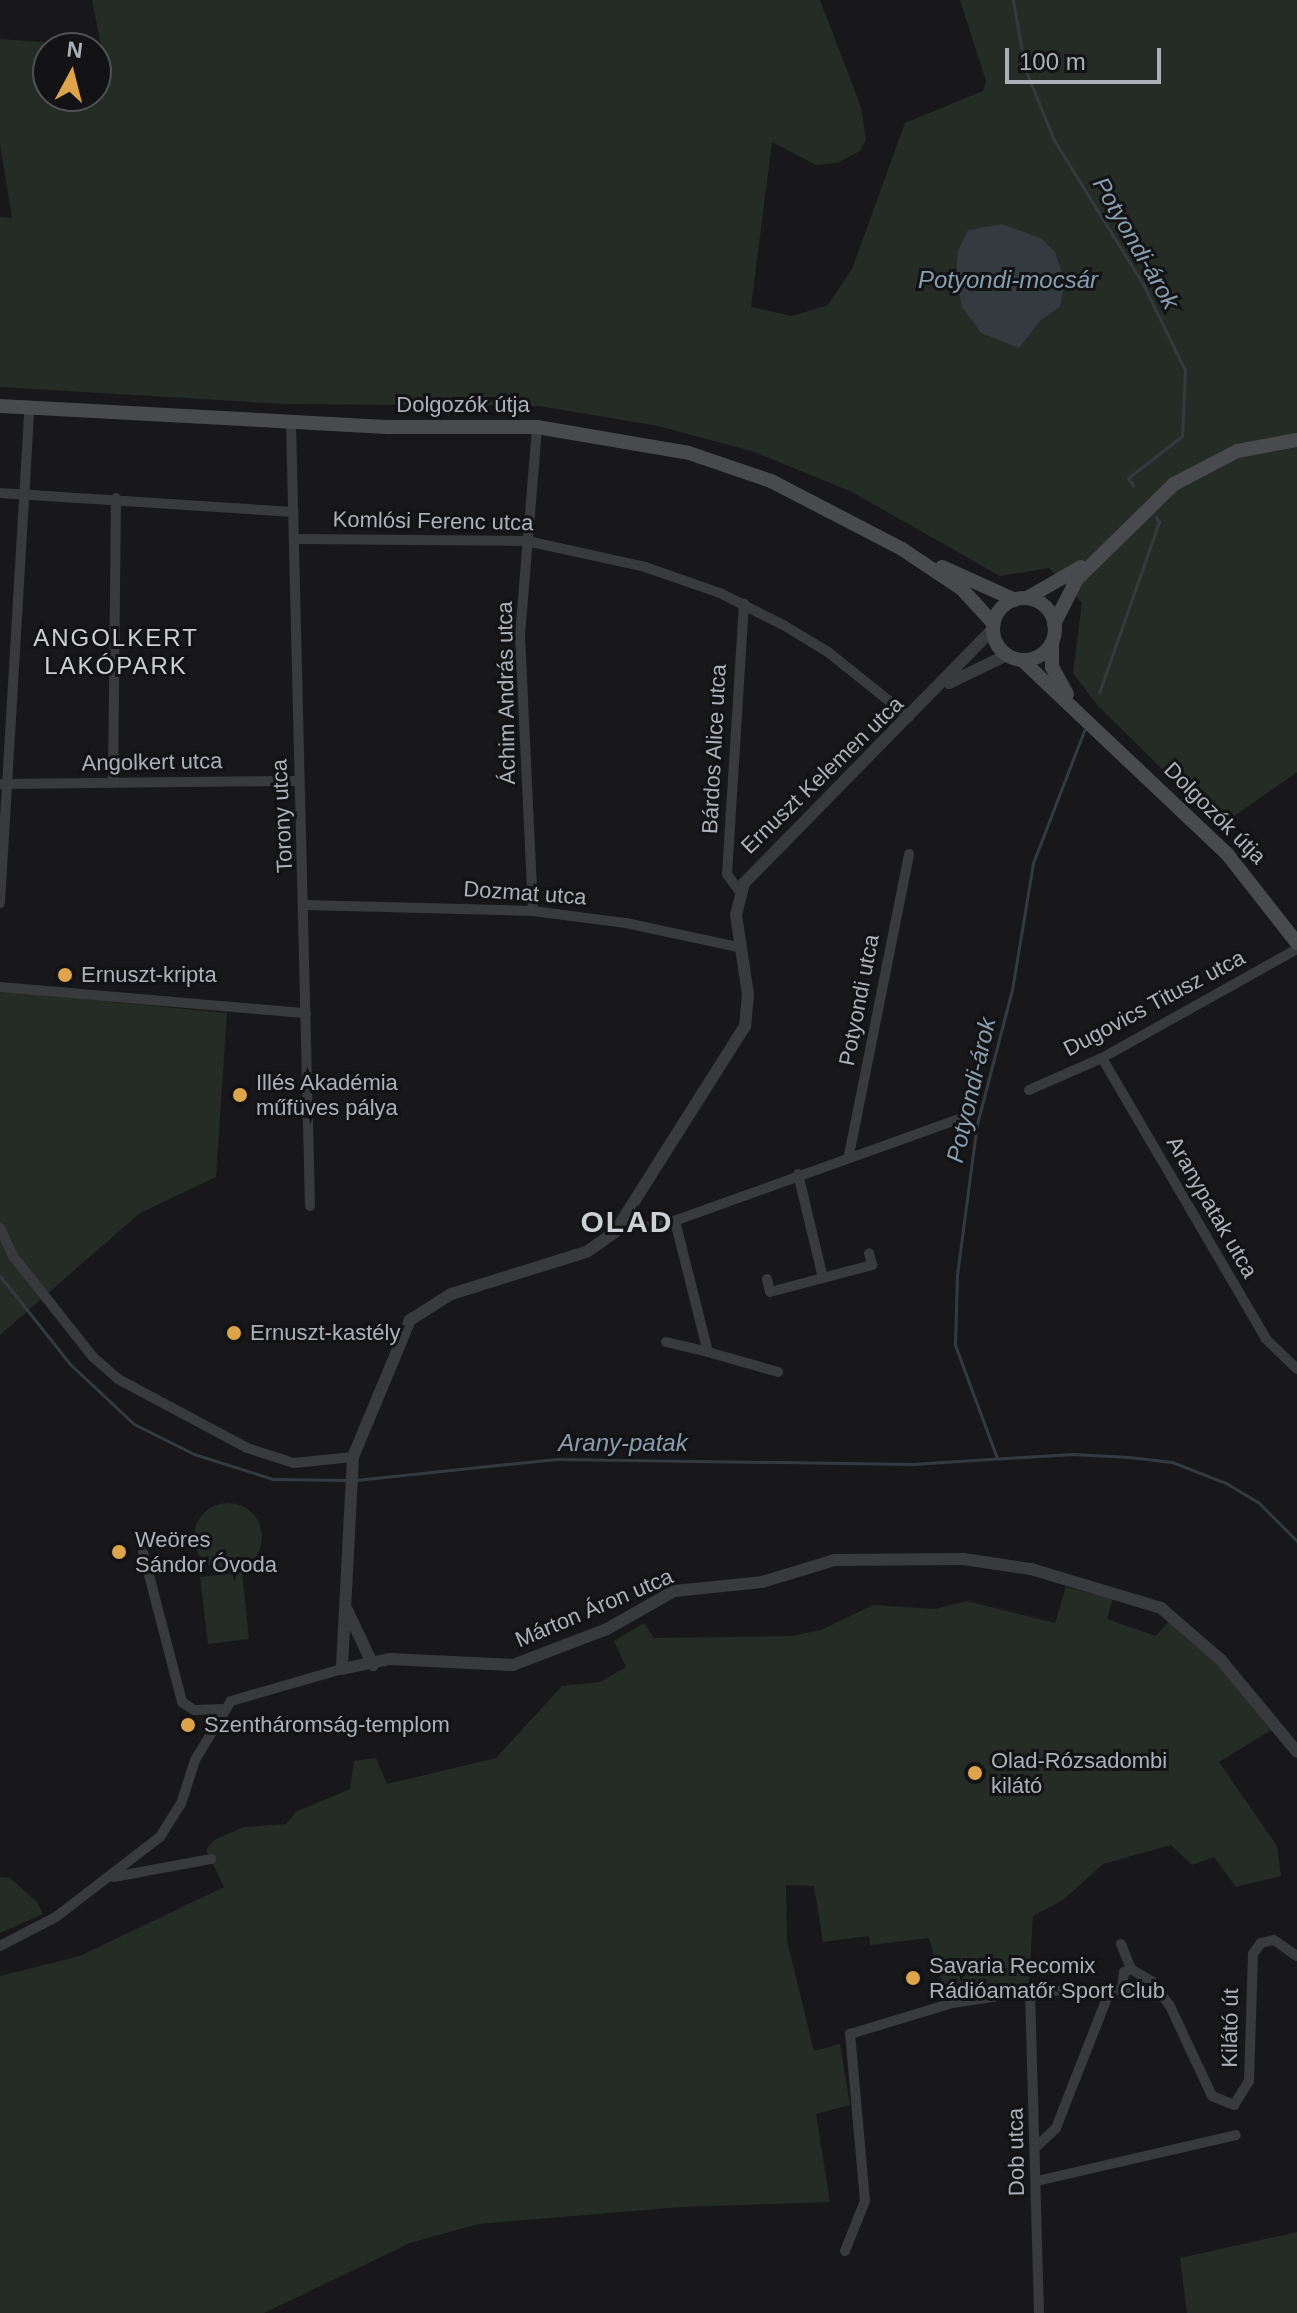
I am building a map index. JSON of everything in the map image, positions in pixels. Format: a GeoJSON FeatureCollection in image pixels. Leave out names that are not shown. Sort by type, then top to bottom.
{"type":"FeatureCollection","features":[{"type":"Feature","properties":{"kind":"main road","name":"Dolgozók útja"},"geometry":{"type":"LineString","coordinates":[[0,406],[291,423],[537,427],[648,444],[744,470],[902,549],[1020,599]]}},
{"type":"Feature","properties":{"kind":"main road"},"geometry":{"type":"LineString","coordinates":[[1095,558],[1001,609],[994,626],[1007,655],[1022,660],[1042,654],[1052,642],[1054,624],[1063,599],[1095,558],[1152,501],[1195,470],[1237,451],[1297,440]]}},
{"type":"Feature","properties":{"kind":"main road","name":"Dolgozók útja"},"geometry":{"type":"LineString","coordinates":[[902,549],[962,589],[994,626]]}},
{"type":"Feature","properties":{"kind":"main road"},"geometry":{"type":"LineString","coordinates":[[1020,599],[1044,606],[1054,624]]}},
{"type":"Feature","properties":{"kind":"main road","name":"Dolgozók útja"},"geometry":{"type":"LineString","coordinates":[[1052,642],[1052,667],[1090,722]]}},
{"type":"Feature","properties":{"kind":"main road","name":"Dolgozók útja"},"geometry":{"type":"LineString","coordinates":[[1022,660],[1228,855],[1297,946]]}},
{"type":"Feature","properties":{"kind":"street"},"geometry":{"type":"LineString","coordinates":[[0,903],[3,784],[29,410]]}},
{"type":"Feature","properties":{"kind":"street","name":"Torony utca"},"geometry":{"type":"LineString","coordinates":[[291,423],[296,539],[299,781],[306,905],[310,1206]]}},
{"type":"Feature","properties":{"kind":"street","name":"Áchim András utca"},"geometry":{"type":"LineString","coordinates":[[533,911],[520,635],[537,427]]}},
{"type":"Feature","properties":{"kind":"street"},"geometry":{"type":"LineString","coordinates":[[0,493],[116,498],[293,512]]}},
{"type":"Feature","properties":{"kind":"street"},"geometry":{"type":"LineString","coordinates":[[113,783],[116,498]]}},
{"type":"Feature","properties":{"kind":"street","name":"Komlósi Ferenc utca"},"geometry":{"type":"LineString","coordinates":[[296,539],[527,541],[645,567],[744,604],[828,652],[909,717]]}},
{"type":"Feature","properties":{"kind":"street","name":"Bárdos Alice utca"},"geometry":{"type":"LineString","coordinates":[[740,892],[727,874],[744,604]]}},
{"type":"Feature","properties":{"kind":"street","name":"Ernuszt Kelemen utca"},"geometry":{"type":"LineString","coordinates":[[740,892],[761,860],[933,694],[994,626]]}},
{"type":"Feature","properties":{"kind":"street","name":"Ernuszt Kelemen utca"},"geometry":{"type":"LineString","coordinates":[[933,694],[988,660],[1007,655]]}},
{"type":"Feature","properties":{"kind":"street","name":"Angolkert utca"},"geometry":{"type":"LineString","coordinates":[[3,784],[299,781]]}},
{"type":"Feature","properties":{"kind":"street","name":"Potyondi utca"},"geometry":{"type":"LineString","coordinates":[[849,1155],[909,854]]}},
{"type":"Feature","properties":{"kind":"street"},"geometry":{"type":"LineString","coordinates":[[342,1669],[352,1461],[399,1336],[418,1311],[451,1294],[586,1252],[615,1232],[629,1214],[688,1111],[738,1043],[748,1003],[738,947],[740,892]]}},
{"type":"Feature","properties":{"kind":"street","name":"Dozmat utca"},"geometry":{"type":"LineString","coordinates":[[306,905],[533,911],[626,923],[738,947]]}},
{"type":"Feature","properties":{"kind":"street","name":"Dugovics Titusz utca"},"geometry":{"type":"LineString","coordinates":[[1029,1090],[1102,1058],[1297,946]]}},
{"type":"Feature","properties":{"kind":"street"},"geometry":{"type":"LineString","coordinates":[[0,987],[306,1013]]}},
{"type":"Feature","properties":{"kind":"street","name":"Aranypatak utca"},"geometry":{"type":"LineString","coordinates":[[1102,1058],[1266,1339],[1297,1369]]}},
{"type":"Feature","properties":{"kind":"street"},"geometry":{"type":"LineString","coordinates":[[629,1214],[646,1227],[675,1221],[849,1155],[964,1117]]}},
{"type":"Feature","properties":{"kind":"street"},"geometry":{"type":"LineString","coordinates":[[798,1174],[823,1278]]}},
{"type":"Feature","properties":{"kind":"street"},"geometry":{"type":"LineString","coordinates":[[675,1221],[708,1352]]}},
{"type":"Feature","properties":{"kind":"street"},"geometry":{"type":"LineString","coordinates":[[0,1228],[13,1256],[93,1357],[129,1386],[247,1448],[294,1463],[352,1461]]}},
{"type":"Feature","properties":{"kind":"street"},"geometry":{"type":"LineString","coordinates":[[767,1279],[770,1292],[872,1265],[869,1253]]}},
{"type":"Feature","properties":{"kind":"street"},"geometry":{"type":"LineString","coordinates":[[666,1342],[778,1372]]}},
{"type":"Feature","properties":{"kind":"street"},"geometry":{"type":"LineString","coordinates":[[0,1946],[56,1917],[109,1878],[170,1824],[195,1760],[222,1709],[194,1710],[182,1702],[143,1552]]}},
{"type":"Feature","properties":{"kind":"street","name":"Márton Áron utca"},"geometry":{"type":"LineString","coordinates":[[222,1709],[245,1695],[342,1669],[411,1659],[513,1665],[607,1629],[674,1591],[762,1582],[835,1560],[914,1557],[1000,1563],[1129,1594],[1185,1625],[1297,1752]]}},
{"type":"Feature","properties":{"kind":"street"},"geometry":{"type":"LineString","coordinates":[[345,1603],[373,1665]]}},
{"type":"Feature","properties":{"kind":"street"},"geometry":{"type":"LineString","coordinates":[[109,1878],[211,1859]]}},
{"type":"Feature","properties":{"kind":"street","name":"Kilátó út"},"geometry":{"type":"LineString","coordinates":[[1164,1998],[1212,2096],[1234,2105],[1249,2081],[1253,1954],[1261,1943],[1274,1940],[1297,1956]]}},
{"type":"Feature","properties":{"kind":"street"},"geometry":{"type":"LineString","coordinates":[[1121,1944],[1131,1969],[1153,1982],[1164,1998]]}},
{"type":"Feature","properties":{"kind":"street"},"geometry":{"type":"LineString","coordinates":[[1037,2146],[1056,2128],[1124,1972],[1131,1969]]}},
{"type":"Feature","properties":{"kind":"street"},"geometry":{"type":"LineString","coordinates":[[845,2251],[865,2201],[850,2034],[953,2003],[1030,1991],[1149,1990],[1164,1998]]}},
{"type":"Feature","properties":{"kind":"street","name":"Dob utca"},"geometry":{"type":"LineString","coordinates":[[1030,1991],[1037,2146],[1039,2313]]}},
{"type":"Feature","properties":{"kind":"street"},"geometry":{"type":"LineString","coordinates":[[1037,2181],[1236,2135]]}},
{"type":"Feature","properties":{"kind":"shaded area"},"geometry":{"type":"Polygon","coordinates":[[[92,0],[820,0],[861,107],[866,140],[860,151],[837,163],[816,165],[772,142],[751,307],[792,316],[828,305],[852,269],[905,123],[983,91],[986,81],[960,0],[1297,0],[1297,772],[1220,826],[1098,706],[1073,673],[1082,603],[1049,568],[1000,576],[852,492],[755,452],[658,426],[539,406],[285,404],[0,387],[0,217],[12,218],[0,144],[0,39],[32,41],[32,112],[112,112],[112,32],[98,32],[92,0]],[[1001,224],[968,230],[1019,348],[1041,320],[1060,307],[1001,224]]]}},
{"type":"Feature","properties":{"kind":"shaded area"},"geometry":{"type":"Polygon","coordinates":[[[0,991],[227,1013],[216,1177],[140,1213],[0,1335],[0,991]]]}},
{"type":"Feature","properties":{"kind":"shaded area"},"geometry":{"type":"Polygon","coordinates":[[[221,1503],[235,1503],[247,1508],[257,1518],[262,1537],[257,1556],[247,1566],[235,1571],[221,1571],[209,1566],[199,1556],[194,1544],[194,1530],[199,1518],[209,1508],[221,1503]]]}},
{"type":"Feature","properties":{"kind":"shaded area"},"geometry":{"type":"Polygon","coordinates":[[[242,1572],[249,1639],[208,1644],[200,1577],[242,1572]]]}},
{"type":"Feature","properties":{"kind":"shaded area"},"geometry":{"type":"Polygon","coordinates":[[[1066,1587],[1113,1599],[1107,1619],[1156,1636],[1170,1620],[1216,1661],[1273,1729],[1219,1762],[1277,1846],[1281,1876],[1236,1887],[1214,1857],[1192,1865],[1171,1845],[1103,1864],[1063,1900],[1033,1916],[1029,1983],[946,1997],[929,1938],[870,1945],[869,1936],[823,1942],[814,1886],[786,1885],[787,1941],[814,2051],[840,2044],[850,2105],[816,2114],[830,2202],[680,2207],[478,2224],[410,2243],[264,2313],[0,2313],[0,1976],[80,1956],[224,1887],[206,1850],[214,1840],[244,1827],[286,1824],[296,1812],[350,1789],[354,1761],[376,1758],[387,1784],[496,1758],[562,1686],[600,1682],[626,1667],[614,1641],[644,1623],[654,1638],[791,1636],[821,1630],[873,1605],[935,1609],[967,1601],[1055,1623],[1066,1587]]]}},
{"type":"Feature","properties":{"kind":"shaded area"},"geometry":{"type":"Polygon","coordinates":[[[0,1877],[10,1878],[37,1902],[43,1914],[0,1933],[0,1877]]]}},
{"type":"Feature","properties":{"kind":"shaded area"},"geometry":{"type":"Polygon","coordinates":[[[1297,2232],[1297,2313],[1187,2313],[1180,2258],[1297,2232]]]}},
{"type":"Feature","properties":{"kind":"water","name":"Potyondi-mocsár"},"geometry":{"type":"Polygon","coordinates":[[[1001,224],[1041,238],[1055,252],[1065,282],[1060,307],[1041,320],[1019,348],[981,333],[962,307],[956,277],[958,251],[968,230],[1001,224]]]}},
{"type":"Feature","properties":{"kind":"waterway","name":"Potyondi-árok"},"geometry":{"type":"LineString","coordinates":[[1013,0],[1025,69],[1054,140],[1143,284],[1185,370],[1182,436],[1128,478],[1133,485]]}},
{"type":"Feature","properties":{"kind":"waterway","name":"Potyondi-árok"},"geometry":{"type":"LineString","coordinates":[[1099,693],[1159,522],[1156,517]]}},
{"type":"Feature","properties":{"kind":"waterway","name":"Potyondi-árok"},"geometry":{"type":"LineString","coordinates":[[997,1458],[955,1345],[957,1275],[977,1124],[1012,990],[1033,863],[1084,731]]}},
{"type":"Feature","properties":{"kind":"waterway","name":"Arany-patak"},"geometry":{"type":"LineString","coordinates":[[0,1276],[70,1364],[134,1424],[194,1454],[273,1479],[348,1480]]}},
{"type":"Feature","properties":{"kind":"waterway","name":"Arany-patak"},"geometry":{"type":"LineString","coordinates":[[356,1480],[557,1459],[912,1464],[1073,1454],[1129,1457],[1172,1462],[1226,1483],[1258,1502],[1297,1541]]}},
{"type":"Feature","properties":{"kind":"place","name":"Ernuszt-kripta"},"geometry":{"type":"Point","coordinates":[65,975]}},
{"type":"Feature","properties":{"kind":"place","name":"Illés Akadémia műfüves pálya"},"geometry":{"type":"Point","coordinates":[240,1095]}},
{"type":"Feature","properties":{"kind":"place","name":"Ernuszt-kastély"},"geometry":{"type":"Point","coordinates":[234,1333]}},
{"type":"Feature","properties":{"kind":"place","name":"Weöres Sándor Óvoda"},"geometry":{"type":"Point","coordinates":[119,1552]}},
{"type":"Feature","properties":{"kind":"place","name":"Szentháromság-templom"},"geometry":{"type":"Point","coordinates":[188,1725]}},
{"type":"Feature","properties":{"kind":"place","name":"Olad-Rózsadombi kilátó"},"geometry":{"type":"Point","coordinates":[975,1773]}},
{"type":"Feature","properties":{"kind":"place","name":"Savaria Recomix Rádióamatőr Sport Club"},"geometry":{"type":"Point","coordinates":[913,1978]}},
{"type":"Feature","properties":{"kind":"district","name":"ANGOLKERT LAKÓPARK"},"geometry":{"type":"Point","coordinates":[116,652]}},
{"type":"Feature","properties":{"kind":"district","name":"OLAD"},"geometry":{"type":"Point","coordinates":[627,1222]}}]}
